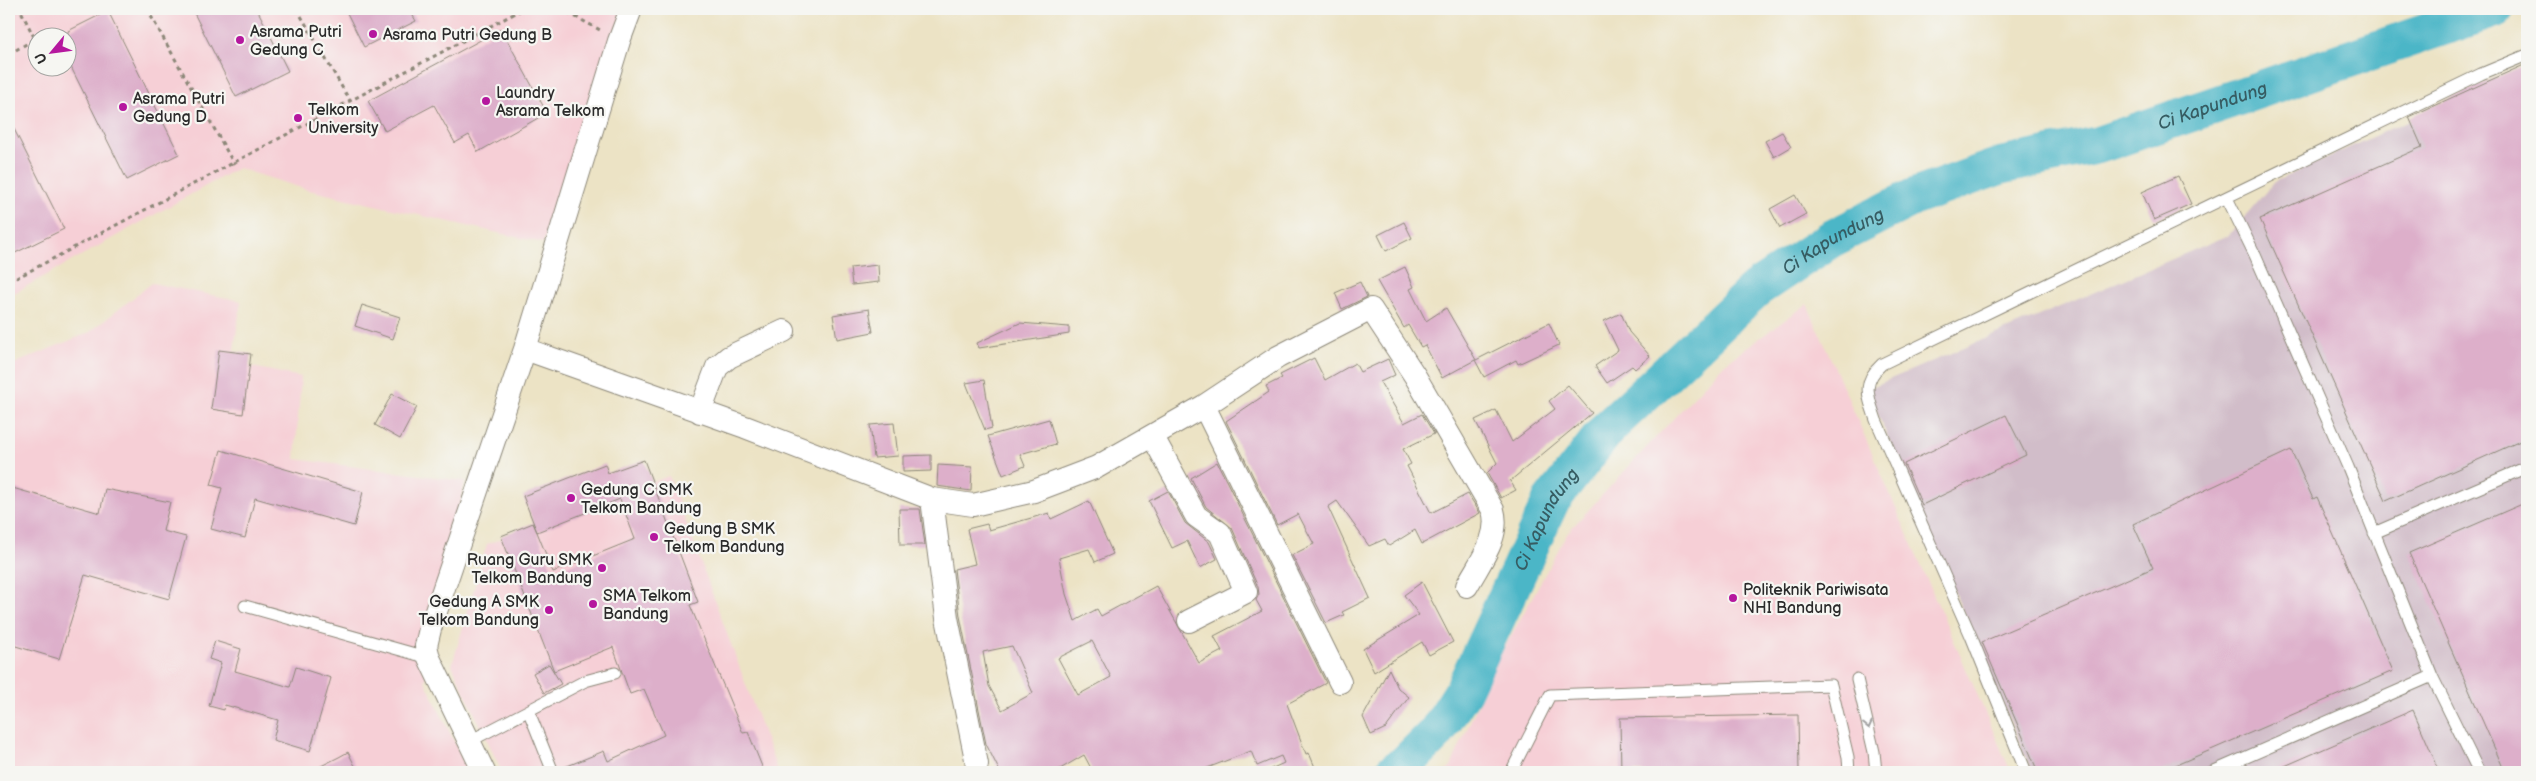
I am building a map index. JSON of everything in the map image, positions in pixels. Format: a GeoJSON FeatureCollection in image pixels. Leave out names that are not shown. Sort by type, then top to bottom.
{"type":"FeatureCollection","features":[{"type":"Feature","properties":{"kind":"street"},"geometry":{"type":"LineString","coordinates":[[484,772],[428,658],[426,646],[430,629],[525,349],[619,41],[631,9]]}},
{"type":"Feature","properties":{"kind":"street"},"geometry":{"type":"LineString","coordinates":[[525,349],[745,427],[932,499],[973,505],[1034,491],[1097,467],[1153,437],[1278,357],[1371,308],[1415,376],[1493,510],[1496,519],[1493,537],[1467,586]]}},
{"type":"Feature","properties":{"kind":"street"},"geometry":{"type":"LineString","coordinates":[[700,412],[713,373],[723,361],[784,332]]}},
{"type":"Feature","properties":{"kind":"street"},"geometry":{"type":"LineString","coordinates":[[1204,406],[1340,682]]}},
{"type":"Feature","properties":{"kind":"street"},"geometry":{"type":"LineString","coordinates":[[1153,437],[1196,516],[1220,533],[1246,592],[1189,621]]}},
{"type":"Feature","properties":{"kind":"street"},"geometry":{"type":"LineString","coordinates":[[932,499],[947,618],[977,764],[975,772]]}},
{"type":"Feature","properties":{"kind":"lane"},"geometry":{"type":"LineString","coordinates":[[2026,772],[1971,636],[1876,420],[1867,394],[1868,383],[1872,373],[1882,364],[2481,74],[2527,55]]}},
{"type":"Feature","properties":{"kind":"lane"},"geometry":{"type":"LineString","coordinates":[[2227,198],[2255,254],[2374,533],[2432,676],[2479,772]]}},
{"type":"Feature","properties":{"kind":"lane"},"geometry":{"type":"LineString","coordinates":[[2374,533],[2527,467]]}},
{"type":"Feature","properties":{"kind":"lane"},"geometry":{"type":"LineString","coordinates":[[245,606],[428,658]]}},
{"type":"Feature","properties":{"kind":"lane"},"geometry":{"type":"LineString","coordinates":[[470,741],[529,712],[585,681],[615,673]]}},
{"type":"Feature","properties":{"kind":"lane"},"geometry":{"type":"LineString","coordinates":[[2212,772],[2432,676]]}},
{"type":"Feature","properties":{"kind":"lane"},"geometry":{"type":"LineString","coordinates":[[1857,679],[1874,752],[1876,772]]}},
{"type":"Feature","properties":{"kind":"lane"},"geometry":{"type":"LineString","coordinates":[[1511,772],[1550,695],[1831,685],[1848,756],[1849,772]]}},
{"type":"Feature","properties":{"kind":"lane"},"geometry":{"type":"LineString","coordinates":[[529,712],[553,772]]}},
{"type":"Feature","properties":{"kind":"path"},"geometry":{"type":"LineString","coordinates":[[9,54],[36,39],[20,9]]}},
{"type":"Feature","properties":{"kind":"path"},"geometry":{"type":"LineString","coordinates":[[147,9],[234,164]]}},
{"type":"Feature","properties":{"kind":"path"},"geometry":{"type":"LineString","coordinates":[[297,9],[350,101]]}},
{"type":"Feature","properties":{"kind":"path"},"geometry":{"type":"LineString","coordinates":[[9,282],[523,9]]}},
{"type":"Feature","properties":{"kind":"path"},"geometry":{"type":"LineString","coordinates":[[560,9],[619,41]]}},
{"type":"Feature","properties":{"kind":"shaded area","name":"Telkom University"},"geometry":{"type":"Polygon","coordinates":[[[9,9],[625,9],[543,243],[308,190],[238,168],[9,296],[9,9]]]}},
{"type":"Feature","properties":{"kind":"shaded area"},"geometry":{"type":"Polygon","coordinates":[[[2527,66],[2527,772],[2032,772],[1867,389],[2229,235],[2274,182],[2527,66]]]}},
{"type":"Feature","properties":{"kind":"shaded area"},"geometry":{"type":"Polygon","coordinates":[[[152,283],[241,301],[232,363],[301,377],[295,459],[465,481],[425,681],[469,772],[9,772],[9,366],[90,332],[152,283]]]}},
{"type":"Feature","properties":{"kind":"shaded area","name":"Politeknik Pariwisata NHI Bandung"},"geometry":{"type":"Polygon","coordinates":[[[1807,304],[2011,772],[1445,772],[1451,766],[1495,665],[1568,532],[1724,364],[1807,304]]]}},
{"type":"Feature","properties":{"kind":"shaded area","name":"SMA Telkom Bandung"},"geometry":{"type":"Polygon","coordinates":[[[669,476],[778,772],[502,772],[452,665],[487,544],[669,476]]]}},
{"type":"Feature","properties":{"kind":"building","name":"Asrama Putri Gedung C"},"geometry":{"type":"Polygon","coordinates":[[[192,9],[257,9],[288,71],[236,97],[192,9]]]}},
{"type":"Feature","properties":{"kind":"building","name":"Asrama Putri Gedung B"},"geometry":{"type":"Polygon","coordinates":[[[345,9],[409,9],[416,21],[364,47],[345,9]]]}},
{"type":"Feature","properties":{"kind":"building","name":"Asrama Putri Gedung D"},"geometry":{"type":"Polygon","coordinates":[[[108,11],[179,154],[127,180],[76,78],[78,78],[78,28],[74,28],[108,11]]]}},
{"type":"Feature","properties":{"kind":"building"},"geometry":{"type":"Polygon","coordinates":[[[501,29],[547,113],[478,152],[469,135],[455,143],[434,105],[385,131],[368,101],[501,29]]]}},
{"type":"Feature","properties":{"kind":"building"},"geometry":{"type":"Polygon","coordinates":[[[2524,65],[2527,73],[2527,438],[2386,501],[2260,219],[2422,147],[2409,117],[2524,65]]]}},
{"type":"Feature","properties":{"kind":"building"},"geometry":{"type":"Polygon","coordinates":[[[9,119],[64,229],[9,256],[9,119]]]}},
{"type":"Feature","properties":{"kind":"building"},"geometry":{"type":"Polygon","coordinates":[[[1782,132],[1791,147],[1774,157],[1765,141],[1782,132]]]}},
{"type":"Feature","properties":{"kind":"building"},"geometry":{"type":"Polygon","coordinates":[[[2178,176],[2191,204],[2154,220],[2142,192],[2178,176]]]}},
{"type":"Feature","properties":{"kind":"building"},"geometry":{"type":"Polygon","coordinates":[[[1795,195],[1806,214],[1780,228],[1770,209],[1795,195]]]}},
{"type":"Feature","properties":{"kind":"building"},"geometry":{"type":"Polygon","coordinates":[[[1404,222],[1412,238],[1386,251],[1378,235],[1404,222]]]}},
{"type":"Feature","properties":{"kind":"building"},"geometry":{"type":"Polygon","coordinates":[[[878,265],[879,282],[852,285],[850,268],[878,265]]]}},
{"type":"Feature","properties":{"kind":"building"},"geometry":{"type":"Polygon","coordinates":[[[1405,267],[1414,287],[1410,289],[1426,321],[1446,308],[1476,360],[1549,323],[1559,345],[1518,364],[1516,360],[1484,377],[1475,360],[1442,378],[1425,345],[1421,347],[1408,325],[1404,328],[1377,281],[1405,267]]]}},
{"type":"Feature","properties":{"kind":"building"},"geometry":{"type":"Polygon","coordinates":[[[1360,282],[1367,297],[1342,309],[1335,293],[1360,282]]]}},
{"type":"Feature","properties":{"kind":"building"},"geometry":{"type":"Polygon","coordinates":[[[362,305],[400,317],[393,339],[355,326],[362,305]]]}},
{"type":"Feature","properties":{"kind":"building"},"geometry":{"type":"Polygon","coordinates":[[[869,309],[873,332],[837,339],[833,315],[869,309]]]}},
{"type":"Feature","properties":{"kind":"building"},"geometry":{"type":"Polygon","coordinates":[[[1621,313],[1629,332],[1650,356],[1635,369],[1632,366],[1607,383],[1595,366],[1618,350],[1604,321],[1621,313]]]}},
{"type":"Feature","properties":{"kind":"building"},"geometry":{"type":"Polygon","coordinates":[[[1020,323],[1069,327],[1069,334],[979,348],[977,343],[1020,323]]]}},
{"type":"Feature","properties":{"kind":"building"},"geometry":{"type":"Polygon","coordinates":[[[219,350],[251,354],[243,414],[211,409],[219,350]]]}},
{"type":"Feature","properties":{"kind":"building"},"geometry":{"type":"Polygon","coordinates":[[[1314,358],[1325,380],[1355,363],[1360,372],[1388,359],[1395,375],[1380,382],[1404,423],[1422,414],[1434,434],[1403,449],[1411,464],[1407,466],[1431,513],[1468,494],[1480,513],[1422,544],[1415,530],[1389,546],[1385,539],[1369,546],[1337,501],[1328,507],[1370,598],[1342,612],[1344,615],[1326,623],[1292,555],[1314,544],[1298,514],[1277,525],[1226,421],[1269,392],[1266,386],[1282,378],[1280,375],[1314,358]]]}},
{"type":"Feature","properties":{"kind":"building"},"geometry":{"type":"Polygon","coordinates":[[[984,380],[992,428],[985,430],[966,383],[984,380]]]}},
{"type":"Feature","properties":{"kind":"building"},"geometry":{"type":"Polygon","coordinates":[[[1568,385],[1592,413],[1510,481],[1516,490],[1501,498],[1487,473],[1497,463],[1475,420],[1496,410],[1512,442],[1555,409],[1549,401],[1568,385]]]}},
{"type":"Feature","properties":{"kind":"building"},"geometry":{"type":"Polygon","coordinates":[[[392,394],[417,407],[400,439],[375,425],[392,394]]]}},
{"type":"Feature","properties":{"kind":"building"},"geometry":{"type":"Polygon","coordinates":[[[2006,415],[2026,455],[1922,505],[1904,464],[2006,415]]]}},
{"type":"Feature","properties":{"kind":"building"},"geometry":{"type":"Polygon","coordinates":[[[1049,419],[1056,444],[1020,454],[1025,466],[1003,475],[988,436],[1049,419]]]}},
{"type":"Feature","properties":{"kind":"building"},"geometry":{"type":"Polygon","coordinates":[[[894,423],[898,456],[874,458],[870,425],[894,423]]]}},
{"type":"Feature","properties":{"kind":"building"},"geometry":{"type":"Polygon","coordinates":[[[221,450],[363,492],[354,526],[255,498],[245,538],[211,529],[222,488],[211,485],[221,450]]]}},
{"type":"Feature","properties":{"kind":"building"},"geometry":{"type":"Polygon","coordinates":[[[2291,450],[2313,499],[2317,497],[2393,671],[2160,772],[2038,772],[1982,642],[2153,568],[2133,524],[2291,450]]]}},
{"type":"Feature","properties":{"kind":"building"},"geometry":{"type":"Polygon","coordinates":[[[931,455],[931,471],[903,472],[903,456],[931,455]]]}},
{"type":"Feature","properties":{"kind":"building"},"geometry":{"type":"Polygon","coordinates":[[[644,460],[698,602],[690,605],[743,733],[748,732],[763,769],[754,772],[560,772],[560,769],[604,751],[608,761],[664,735],[644,689],[630,694],[613,647],[554,671],[501,536],[533,523],[537,532],[523,496],[605,464],[608,473],[644,460]],[[620,499],[537,532],[553,572],[635,539],[620,499]]]}},
{"type":"Feature","properties":{"kind":"building"},"geometry":{"type":"Polygon","coordinates":[[[1217,462],[1326,683],[1287,704],[1306,754],[1309,753],[1317,772],[1264,772],[1284,763],[1281,756],[1257,766],[1251,751],[1197,772],[1093,772],[1084,755],[1055,772],[1000,772],[986,744],[960,616],[954,569],[975,564],[967,529],[987,524],[989,530],[1049,513],[1051,519],[1089,501],[1113,554],[1095,562],[1089,549],[1059,558],[1066,594],[1075,621],[1097,609],[1101,616],[1156,586],[1199,663],[1222,651],[1214,636],[1262,611],[1256,600],[1259,594],[1258,587],[1232,528],[1206,507],[1191,478],[1217,462]],[[1092,641],[1058,658],[1078,695],[1111,677],[1092,641]],[[1012,646],[983,652],[989,686],[1002,710],[1033,693],[1012,646]]]}},
{"type":"Feature","properties":{"kind":"building"},"geometry":{"type":"Polygon","coordinates":[[[938,465],[972,467],[971,491],[937,486],[938,465]]]}},
{"type":"Feature","properties":{"kind":"building"},"geometry":{"type":"Polygon","coordinates":[[[9,487],[100,513],[105,489],[170,502],[163,531],[186,537],[169,599],[85,575],[59,659],[9,644],[9,487]]]}},
{"type":"Feature","properties":{"kind":"building"},"geometry":{"type":"Polygon","coordinates":[[[1168,491],[1185,523],[1209,542],[1217,559],[1200,568],[1187,541],[1172,548],[1149,501],[1168,491]]]}},
{"type":"Feature","properties":{"kind":"building"},"geometry":{"type":"Polygon","coordinates":[[[2527,502],[2527,772],[2505,772],[2409,553],[2527,502]]]}},
{"type":"Feature","properties":{"kind":"building"},"geometry":{"type":"Polygon","coordinates":[[[899,509],[920,509],[925,545],[900,545],[899,509]]]}},
{"type":"Feature","properties":{"kind":"building"},"geometry":{"type":"Polygon","coordinates":[[[1422,582],[1453,642],[1429,655],[1422,642],[1374,672],[1363,649],[1419,615],[1404,595],[1422,582]]]}},
{"type":"Feature","properties":{"kind":"building"},"geometry":{"type":"Polygon","coordinates":[[[215,641],[241,649],[235,671],[290,687],[296,667],[331,678],[310,751],[273,740],[278,720],[225,705],[224,710],[209,706],[221,663],[209,659],[215,641]]]}},
{"type":"Feature","properties":{"kind":"building"},"geometry":{"type":"Polygon","coordinates":[[[549,664],[561,684],[544,693],[533,673],[549,664]]]}},
{"type":"Feature","properties":{"kind":"building"},"geometry":{"type":"Polygon","coordinates":[[[1389,669],[1398,688],[1409,697],[1386,728],[1371,735],[1363,717],[1389,669]]]}},
{"type":"Feature","properties":{"kind":"building"},"geometry":{"type":"Polygon","coordinates":[[[2413,710],[2440,772],[2271,772],[2413,710]]]}},
{"type":"Feature","properties":{"kind":"building"},"geometry":{"type":"Polygon","coordinates":[[[1798,715],[1799,772],[1621,772],[1620,718],[1798,715]]]}},
{"type":"Feature","properties":{"kind":"building"},"geometry":{"type":"Polygon","coordinates":[[[348,752],[358,772],[309,772],[339,757],[348,752]]]}},
{"type":"Feature","properties":{"kind":"waterway","name":"Ci Kapundung"},"geometry":{"type":"LineString","coordinates":[[1393,772],[1406,763],[1436,733],[1463,691],[1551,501],[1608,428],[1756,289],[1831,239],[1914,197],[2000,166],[2098,145],[2495,9]]}},
{"type":"Feature","properties":{"kind":"place","name":"Asrama Putri Gedung B"},"geometry":{"type":"Point","coordinates":[373,34]}},
{"type":"Feature","properties":{"kind":"place","name":"Asrama Putri Gedung C"},"geometry":{"type":"Point","coordinates":[240,40]}},
{"type":"Feature","properties":{"kind":"place","name":"Laundry Asrama Telkom"},"geometry":{"type":"Point","coordinates":[486,101]}},
{"type":"Feature","properties":{"kind":"place","name":"Asrama Putri Gedung D"},"geometry":{"type":"Point","coordinates":[123,107]}},
{"type":"Feature","properties":{"kind":"place","name":"Telkom University"},"geometry":{"type":"Point","coordinates":[298,118]}},
{"type":"Feature","properties":{"kind":"place","name":"Gedung C SMK Telkom Bandung"},"geometry":{"type":"Point","coordinates":[571,498]}},
{"type":"Feature","properties":{"kind":"place","name":"Gedung B SMK Telkom Bandung"},"geometry":{"type":"Point","coordinates":[654,537]}},
{"type":"Feature","properties":{"kind":"place","name":"Ruang Guru SMK Telkom Bandung"},"geometry":{"type":"Point","coordinates":[602,568]}},
{"type":"Feature","properties":{"kind":"place","name":"Politeknik Pariwisata NHI Bandung"},"geometry":{"type":"Point","coordinates":[1733,598]}},
{"type":"Feature","properties":{"kind":"place","name":"SMA Telkom Bandung"},"geometry":{"type":"Point","coordinates":[593,604]}},
{"type":"Feature","properties":{"kind":"place","name":"Gedung A SMK Telkom Bandung"},"geometry":{"type":"Point","coordinates":[549,610]}}]}
